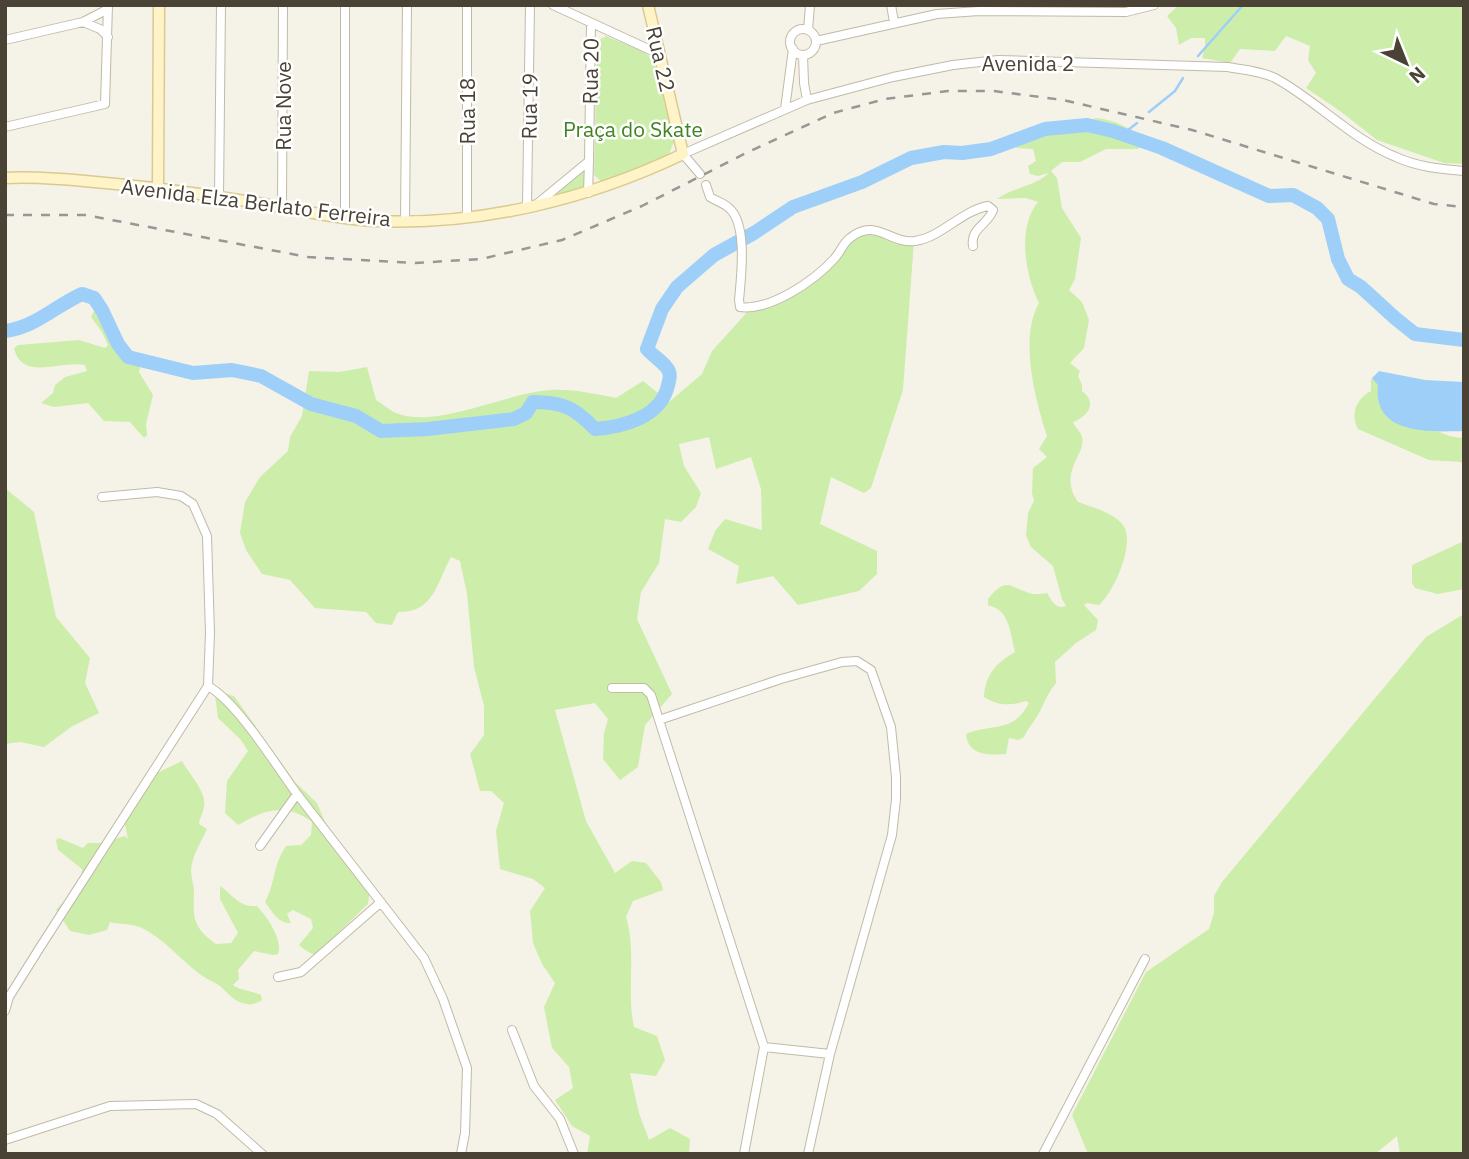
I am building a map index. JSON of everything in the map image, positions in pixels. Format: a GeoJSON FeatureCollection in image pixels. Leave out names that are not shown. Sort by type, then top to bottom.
{"type":"FeatureCollection","features":[{"type":"Feature","properties":{"kind":"street"},"geometry":{"type":"LineString","coordinates":[[158,187],[159,5]]}},
{"type":"Feature","properties":{"kind":"street"},"geometry":{"type":"LineString","coordinates":[[219,196],[221,5]]}},
{"type":"Feature","properties":{"kind":"street","name":"Rua Nove"},"geometry":{"type":"LineString","coordinates":[[282,207],[283,5]]}},
{"type":"Feature","properties":{"kind":"street"},"geometry":{"type":"LineString","coordinates":[[345,5],[345,217]]}},
{"type":"Feature","properties":{"kind":"street"},"geometry":{"type":"LineString","coordinates":[[405,220],[407,5]]}},
{"type":"Feature","properties":{"kind":"street","name":"Rua 18"},"geometry":{"type":"LineString","coordinates":[[467,5],[467,216]]}},
{"type":"Feature","properties":{"kind":"street","name":"Rua 19"},"geometry":{"type":"LineString","coordinates":[[530,5],[533,205]]}},
{"type":"Feature","properties":{"kind":"street"},"geometry":{"type":"LineString","coordinates":[[553,5],[659,54]]}},
{"type":"Feature","properties":{"kind":"street","name":"Rua 22"},"geometry":{"type":"LineString","coordinates":[[648,5],[683,154]]}},
{"type":"Feature","properties":{"kind":"street"},"geometry":{"type":"LineString","coordinates":[[808,30],[810,5]]}},
{"type":"Feature","properties":{"kind":"street"},"geometry":{"type":"LineString","coordinates":[[891,5],[894,22]]}},
{"type":"Feature","properties":{"kind":"street"},"geometry":{"type":"LineString","coordinates":[[816,41],[937,14],[1004,8],[1115,12],[1154,5]]}},
{"type":"Feature","properties":{"kind":"street"},"geometry":{"type":"LineString","coordinates":[[5,40],[83,22],[108,7]]}},
{"type":"Feature","properties":{"kind":"street"},"geometry":{"type":"LineString","coordinates":[[5,127],[105,104],[108,7]]}},
{"type":"Feature","properties":{"kind":"street"},"geometry":{"type":"LineString","coordinates":[[83,22],[100,29],[108,37]]}},
{"type":"Feature","properties":{"kind":"street","name":"Rua 20"},"geometry":{"type":"LineString","coordinates":[[588,193],[591,23]]}},
{"type":"Feature","properties":{"kind":"street"},"geometry":{"type":"LineString","coordinates":[[785,109],[793,49],[791,39],[793,34],[803,29],[815,36],[816,41],[812,51],[803,55]]}},
{"type":"Feature","properties":{"kind":"street"},"geometry":{"type":"LineString","coordinates":[[793,49],[803,55]]}},
{"type":"Feature","properties":{"kind":"street"},"geometry":{"type":"LineString","coordinates":[[803,55],[803,83],[807,100]]}},
{"type":"Feature","properties":{"kind":"street","name":"Avenida 2"},"geometry":{"type":"LineString","coordinates":[[588,193],[651,169],[807,100],[893,77],[953,65],[998,60],[1228,67],[1259,72],[1274,77],[1337,123],[1393,156],[1423,167],[1464,171]]}},
{"type":"Feature","properties":{"kind":"street"},"geometry":{"type":"LineString","coordinates":[[683,154],[700,174]]}},
{"type":"Feature","properties":{"kind":"street"},"geometry":{"type":"LineString","coordinates":[[533,205],[589,161]]}},
{"type":"Feature","properties":{"kind":"street","name":"Avenida Elza Berlato Ferreira"},"geometry":{"type":"LineString","coordinates":[[5,178],[52,178],[158,187],[374,220],[440,220],[588,193]]}},
{"type":"Feature","properties":{"kind":"street"},"geometry":{"type":"LineString","coordinates":[[706,185],[710,197],[730,208],[736,217],[742,254],[740,307],[751,308],[772,302],[801,286],[835,259],[848,239],[864,229],[880,231],[896,239],[914,241],[928,237],[976,208],[988,206],[993,210],[991,217],[975,232],[972,239],[974,246]]}},
{"type":"Feature","properties":{"kind":"street"},"geometry":{"type":"LineString","coordinates":[[5,1011],[9,998],[39,948],[208,686],[210,620],[207,536],[193,503],[181,496],[157,492],[102,496]]}},
{"type":"Feature","properties":{"kind":"street"},"geometry":{"type":"LineString","coordinates":[[659,720],[781,679],[842,662],[857,661],[871,670],[891,727],[897,799],[892,835],[830,1054],[808,1154]]}},
{"type":"Feature","properties":{"kind":"street"},"geometry":{"type":"LineString","coordinates":[[208,686],[220,693],[235,711],[424,958],[443,999],[467,1068],[465,1133],[461,1154]]}},
{"type":"Feature","properties":{"kind":"street"},"geometry":{"type":"LineString","coordinates":[[612,688],[648,690],[764,1047],[744,1154]]}},
{"type":"Feature","properties":{"kind":"street"},"geometry":{"type":"LineString","coordinates":[[260,846],[297,794]]}},
{"type":"Feature","properties":{"kind":"street"},"geometry":{"type":"LineString","coordinates":[[278,977],[301,972],[381,902]]}},
{"type":"Feature","properties":{"kind":"street"},"geometry":{"type":"LineString","coordinates":[[1043,1154],[1145,959]]}},
{"type":"Feature","properties":{"kind":"street"},"geometry":{"type":"LineString","coordinates":[[512,1030],[534,1086],[560,1119],[574,1154]]}},
{"type":"Feature","properties":{"kind":"street"},"geometry":{"type":"LineString","coordinates":[[764,1047],[830,1054]]}},
{"type":"Feature","properties":{"kind":"street"},"geometry":{"type":"LineString","coordinates":[[5,1140],[110,1106],[196,1104],[217,1114],[262,1154]]}},
{"type":"Feature","properties":{"kind":"green space"},"geometry":{"type":"Polygon","coordinates":[[[1179,5],[1464,5],[1464,164],[1444,163],[1377,140],[1306,88],[1316,73],[1308,60],[1310,46],[1286,36],[1275,51],[1240,49],[1230,63],[1202,58],[1205,38],[1191,38],[1179,45],[1176,28],[1167,16],[1179,5]]]}},
{"type":"Feature","properties":{"kind":"green space","name":"Praça do Skate"},"geometry":{"type":"Polygon","coordinates":[[[606,36],[641,51],[658,64],[675,139],[669,154],[663,159],[602,182],[594,175],[597,41],[606,36]]]}},
{"type":"Feature","properties":{"kind":"green space"},"geometry":{"type":"Polygon","coordinates":[[[1097,118],[1116,122],[1127,128],[1142,139],[1142,145],[1138,149],[1106,149],[1080,162],[1062,162],[1051,171],[1057,178],[1062,208],[1081,238],[1075,279],[1069,290],[1082,302],[1089,320],[1084,348],[1070,363],[1080,371],[1078,376],[1082,391],[1090,404],[1087,413],[1073,422],[1081,435],[1082,443],[1070,482],[1078,502],[1108,514],[1123,525],[1127,543],[1125,555],[1117,579],[1105,599],[1099,605],[1084,605],[1098,620],[1096,630],[1055,662],[1056,683],[1024,737],[1018,740],[1009,738],[1006,754],[980,753],[971,747],[966,734],[1009,724],[1023,713],[1029,703],[1026,701],[1005,704],[984,697],[993,670],[1015,652],[1005,617],[988,605],[988,599],[999,588],[1007,585],[1031,594],[1047,593],[1057,606],[1066,606],[1053,566],[1031,547],[1026,535],[1028,513],[1034,501],[1033,468],[1047,457],[1039,449],[1047,436],[1034,387],[1030,351],[1033,317],[1039,303],[1030,279],[1025,251],[1027,224],[1038,202],[1026,198],[997,199],[1049,173],[1038,176],[1030,174],[1028,166],[1036,161],[1033,149],[1016,148],[1026,138],[1054,125],[1097,118]]]}},
{"type":"Feature","properties":{"kind":"green space"},"geometry":{"type":"Polygon","coordinates":[[[585,168],[585,188],[549,198],[585,168]]]}},
{"type":"Feature","properties":{"kind":"green space"},"geometry":{"type":"Polygon","coordinates":[[[864,229],[914,241],[903,390],[871,488],[864,493],[831,477],[820,524],[877,551],[877,574],[859,591],[798,605],[773,576],[736,584],[739,566],[708,549],[715,531],[725,519],[762,530],[761,489],[751,457],[716,469],[709,437],[679,444],[684,466],[701,493],[696,507],[681,522],[665,519],[659,563],[641,592],[637,619],[672,694],[645,725],[638,767],[620,780],[603,759],[604,733],[608,719],[595,703],[555,710],[586,821],[615,873],[632,861],[646,863],[661,882],[663,890],[633,901],[626,917],[631,944],[634,1027],[657,1036],[665,1060],[656,1076],[630,1073],[639,1113],[649,1140],[670,1128],[690,1139],[689,1154],[587,1154],[590,1136],[572,1126],[555,1100],[573,1088],[569,1067],[552,1048],[544,1007],[555,983],[542,964],[533,943],[530,911],[545,888],[533,879],[500,869],[496,831],[504,803],[491,791],[480,791],[470,754],[484,735],[484,706],[474,667],[467,594],[460,561],[451,557],[438,586],[427,602],[410,611],[398,612],[392,625],[376,623],[366,612],[315,608],[290,580],[262,574],[246,550],[240,533],[245,502],[260,477],[288,451],[290,437],[302,416],[309,371],[339,372],[367,367],[376,400],[396,413],[415,417],[453,413],[534,392],[552,390],[616,398],[643,381],[669,402],[702,374],[712,351],[751,308],[801,286],[864,229]]]}},
{"type":"Feature","properties":{"kind":"green space"},"geometry":{"type":"Polygon","coordinates":[[[95,309],[103,314],[119,339],[142,360],[139,372],[153,395],[146,424],[147,435],[144,438],[130,422],[104,421],[88,403],[54,407],[41,403],[65,377],[87,371],[85,365],[33,367],[18,358],[14,348],[18,345],[79,340],[105,348],[108,345],[91,317],[95,309]]]}},
{"type":"Feature","properties":{"kind":"green space"},"geometry":{"type":"Polygon","coordinates":[[[1373,377],[1426,424],[1439,432],[1464,438],[1464,463],[1429,460],[1358,429],[1356,407],[1371,391],[1373,377]]]}},
{"type":"Feature","properties":{"kind":"green space"},"geometry":{"type":"Polygon","coordinates":[[[5,488],[34,512],[56,617],[90,658],[85,683],[99,713],[71,727],[44,747],[20,742],[5,744],[5,488]]]}},
{"type":"Feature","properties":{"kind":"green space"},"geometry":{"type":"Polygon","coordinates":[[[1464,541],[1464,589],[1438,594],[1415,588],[1412,583],[1412,565],[1464,541]]]}},
{"type":"Feature","properties":{"kind":"green space"},"geometry":{"type":"Polygon","coordinates":[[[1464,614],[1464,1154],[1400,1154],[1397,1136],[1375,1154],[1088,1154],[1072,1115],[1146,972],[1209,929],[1214,913],[1214,896],[1222,882],[1426,637],[1464,614]]]}},
{"type":"Feature","properties":{"kind":"green space"},"geometry":{"type":"Polygon","coordinates":[[[224,693],[234,696],[295,782],[317,803],[325,822],[370,888],[368,904],[339,932],[329,954],[313,954],[299,945],[313,928],[311,919],[293,910],[287,914],[291,923],[286,923],[276,916],[265,902],[278,861],[286,846],[301,845],[311,835],[312,822],[293,812],[275,810],[257,815],[238,825],[225,813],[227,781],[248,751],[241,740],[218,718],[215,695],[224,693]]]}},
{"type":"Feature","properties":{"kind":"green space"},"geometry":{"type":"Polygon","coordinates":[[[182,761],[203,795],[204,807],[199,824],[207,829],[191,870],[196,922],[216,944],[231,943],[238,933],[220,899],[220,886],[241,903],[257,906],[276,935],[278,954],[254,951],[238,970],[239,979],[233,985],[261,995],[262,1000],[254,1004],[235,1000],[142,928],[110,922],[107,930],[89,935],[70,931],[56,910],[77,887],[82,869],[58,850],[56,840],[59,838],[83,848],[88,843],[100,843],[125,836],[128,839],[124,820],[155,774],[182,761]]]}},
{"type":"Feature","properties":{"kind":"water"},"geometry":{"type":"Polygon","coordinates":[[[1379,371],[1425,380],[1464,382],[1464,431],[1420,430],[1394,422],[1384,413],[1379,401],[1378,385],[1372,378],[1379,371]]]}},
{"type":"Feature","properties":{"kind":"waterway"},"geometry":{"type":"LineString","coordinates":[[1198,56],[1243,5]]}},
{"type":"Feature","properties":{"kind":"waterway"},"geometry":{"type":"LineString","coordinates":[[1149,112],[1175,91],[1183,78]]}},
{"type":"Feature","properties":{"kind":"waterway"},"geometry":{"type":"LineString","coordinates":[[1123,134],[1137,123]]}},
{"type":"Feature","properties":{"kind":"waterway"},"geometry":{"type":"LineString","coordinates":[[5,331],[36,321],[82,294],[94,298],[118,344],[128,357],[193,373],[232,370],[261,376],[311,404],[356,416],[381,431],[428,429],[514,419],[526,413],[533,402],[553,403],[568,408],[595,429],[616,426],[647,414],[662,399],[669,383],[669,373],[665,365],[647,349],[662,309],[677,287],[714,255],[793,207],[862,182],[911,158],[944,152],[962,153],[991,149],[1045,129],[1087,125],[1162,148],[1269,196],[1293,195],[1317,208],[1328,219],[1338,259],[1348,279],[1415,334],[1464,340]]}},
{"type":"Feature","properties":{"kind":"railway"},"geometry":{"type":"LineString","coordinates":[[5,215],[85,215],[308,257],[415,263],[481,259],[562,240],[642,206],[746,153],[833,113],[885,99],[948,91],[994,91],[1063,100],[1192,130],[1434,204],[1464,207]]}}]}
